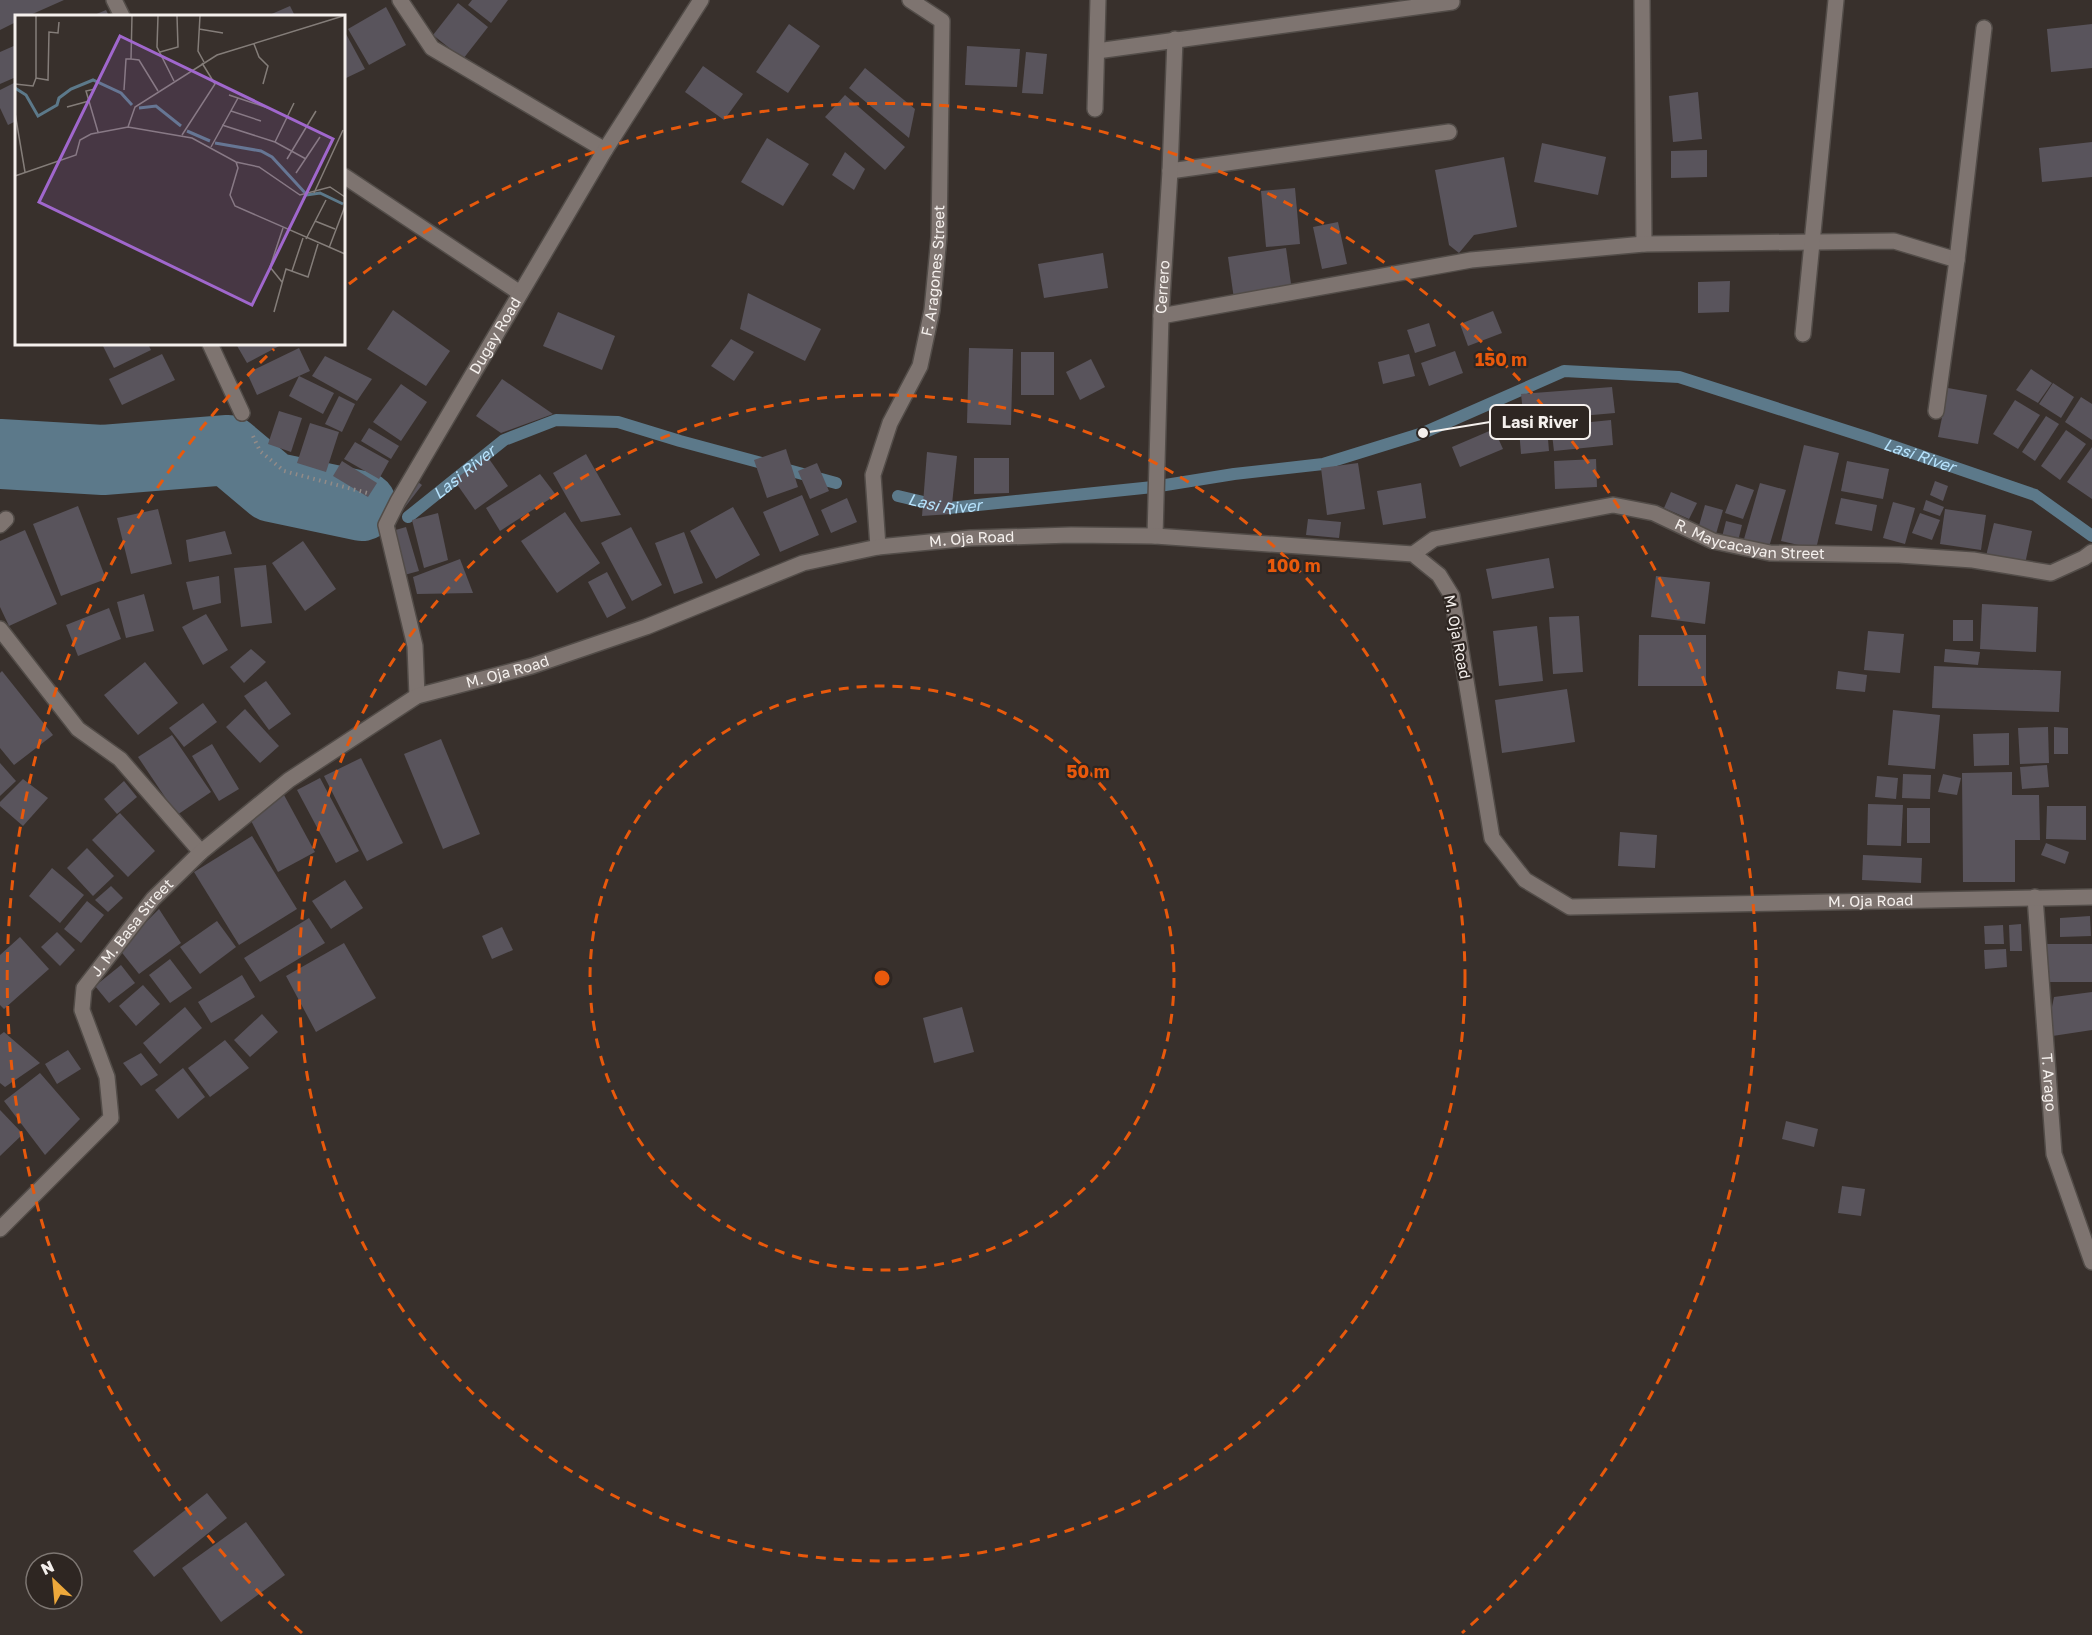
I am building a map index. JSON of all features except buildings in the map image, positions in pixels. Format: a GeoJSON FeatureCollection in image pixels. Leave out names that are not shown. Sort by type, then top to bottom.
{"type":"FeatureCollection","features":[{"type":"Feature","properties":{"kind":"street"},"geometry":{"type":"LineString","coordinates":[[114,0],[122,15]]}},
{"type":"Feature","properties":{"kind":"street"},"geometry":{"type":"LineString","coordinates":[[400,0],[432,48],[605,150]]}},
{"type":"Feature","properties":{"kind":"street","name":"Dugay Road"},"geometry":{"type":"LineString","coordinates":[[417,696],[415,646],[386,525],[395,506],[605,150],[701,0]]}},
{"type":"Feature","properties":{"kind":"street","name":"F. Aragones Street"},"geometry":{"type":"LineString","coordinates":[[878,547],[873,475],[890,423],[920,366],[932,310],[939,237],[942,21],[910,0]]}},
{"type":"Feature","properties":{"kind":"street"},"geometry":{"type":"LineString","coordinates":[[1095,109],[1098,0]]}},
{"type":"Feature","properties":{"kind":"street"},"geometry":{"type":"LineString","coordinates":[[1642,0],[1644,244]]}},
{"type":"Feature","properties":{"kind":"street"},"geometry":{"type":"LineString","coordinates":[[1803,334],[1836,0]]}},
{"type":"Feature","properties":{"kind":"street"},"geometry":{"type":"LineString","coordinates":[[1097,51],[1452,2]]}},
{"type":"Feature","properties":{"kind":"street"},"geometry":{"type":"LineString","coordinates":[[1936,411],[1957,260],[1984,28]]}},
{"type":"Feature","properties":{"kind":"street","name":"Cerrero"},"geometry":{"type":"LineString","coordinates":[[1155,536],[1161,316],[1175,39]]}},
{"type":"Feature","properties":{"kind":"street"},"geometry":{"type":"LineString","coordinates":[[1170,171],[1449,132]]}},
{"type":"Feature","properties":{"kind":"street"},"geometry":{"type":"LineString","coordinates":[[345,177],[520,293]]}},
{"type":"Feature","properties":{"kind":"street"},"geometry":{"type":"LineString","coordinates":[[1161,316],[1471,260],[1644,244],[1894,241],[1957,260]]}},
{"type":"Feature","properties":{"kind":"street"},"geometry":{"type":"LineString","coordinates":[[210,345],[242,413]]}},
{"type":"Feature","properties":{"kind":"street","name":"R. Maycacayan Street"},"geometry":{"type":"LineString","coordinates":[[1413,555],[1434,538],[1613,505],[1654,513],[1713,541],[1770,553],[1899,555],[1973,560],[2051,573],[2088,555]]}},
{"type":"Feature","properties":{"kind":"street","name":"M. Oja Road"},"geometry":{"type":"LineString","coordinates":[[417,696],[532,666],[646,627],[803,563],[878,547],[971,538],[1071,535],[1155,536],[1413,555],[1439,575],[1452,596],[1492,838],[1525,880],[1570,907],[2092,897]]}},
{"type":"Feature","properties":{"kind":"street"},"geometry":{"type":"LineString","coordinates":[[3,639],[78,729],[120,759],[201,852]]}},
{"type":"Feature","properties":{"kind":"street","name":"J. M. Basa Street"},"geometry":{"type":"LineString","coordinates":[[0,1229],[111,1118],[107,1077],[82,1010],[84,988],[153,899],[201,852],[289,780],[417,696]]}},
{"type":"Feature","properties":{"kind":"street","name":"T. Arago"},"geometry":{"type":"LineString","coordinates":[[2036,897],[2054,1154],[2092,1262]]}},
{"type":"Feature","properties":{"kind":"path"},"geometry":{"type":"LineString","coordinates":[[242,413],[260,451],[284,471],[395,506]]}},
{"type":"Feature","properties":{"kind":"waterway","name":"Lasi River"},"geometry":{"type":"LineString","coordinates":[[898,496],[949,508],[1153,487],[1234,474],[1323,464],[1423,433],[1564,371],[1679,377],[1869,438],[2035,495],[2092,536]]}},
{"type":"Feature","properties":{"kind":"waterway","name":"Lasi River"},"geometry":{"type":"LineString","coordinates":[[408,517],[504,440],[556,420],[618,422],[836,483]]}},
{"type":"Feature","properties":{"kind":"waterway","name":"Lasi River"},"geometry":{"type":"LineString","coordinates":[[0,454],[103,460],[228,450],[272,487],[362,506]]}},
{"type":"Feature","properties":{"kind":"place","name":"Lasi River"},"geometry":{"type":"Point","coordinates":[1423,433]}}]}
